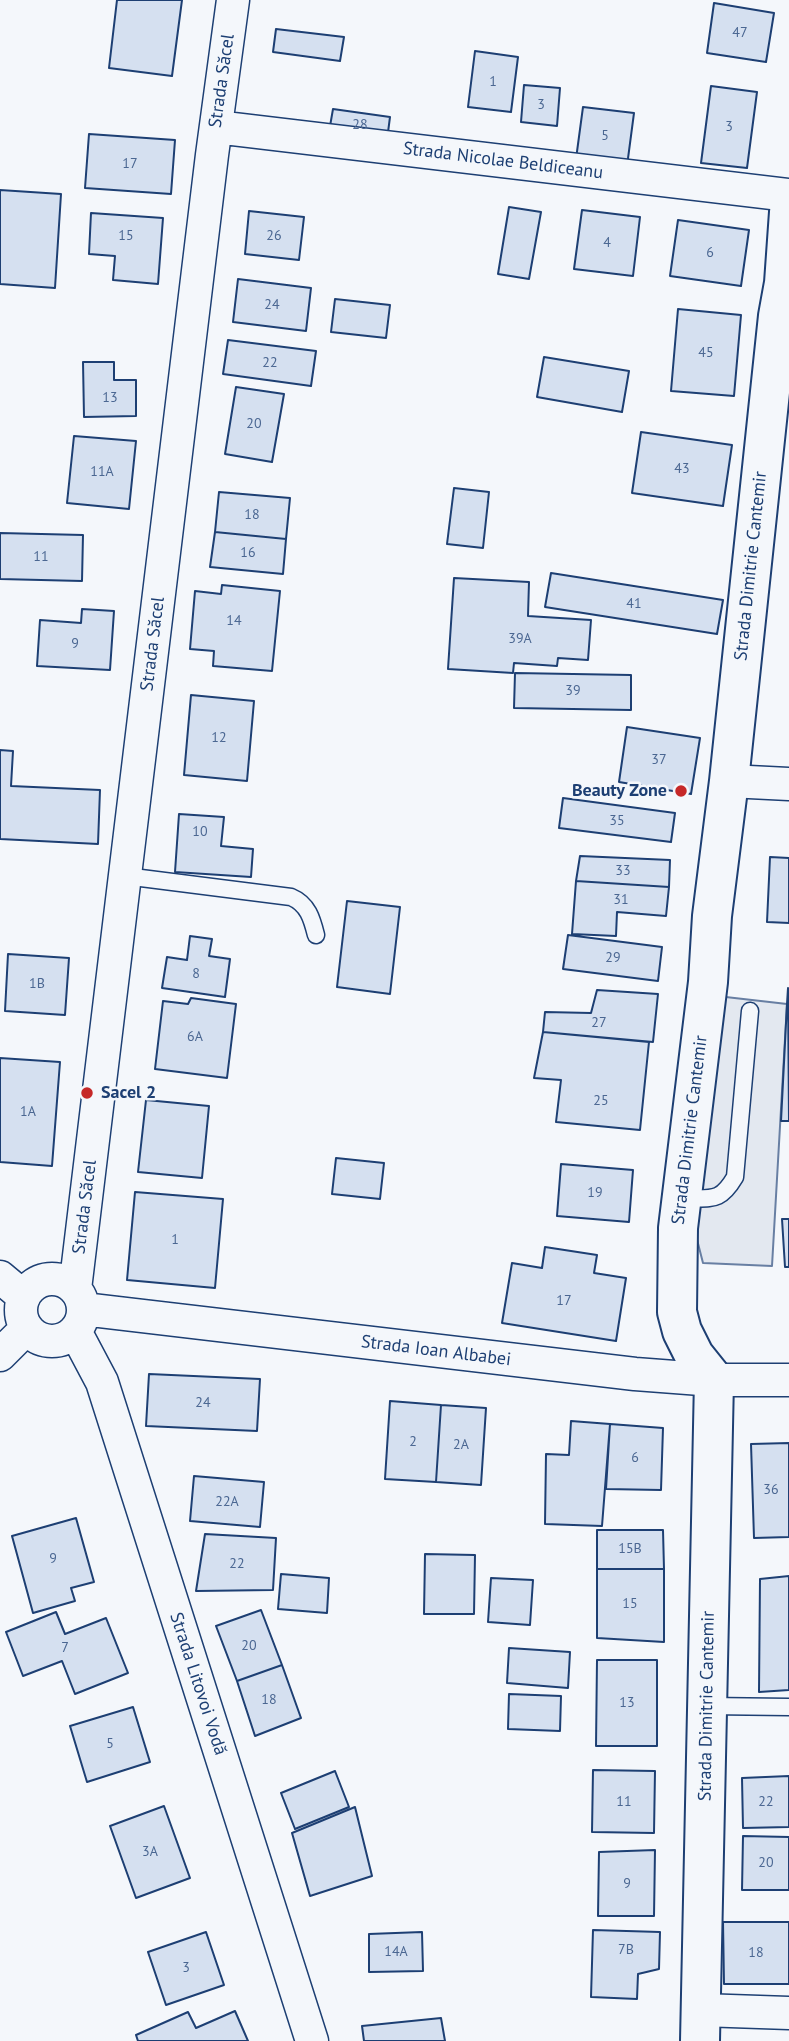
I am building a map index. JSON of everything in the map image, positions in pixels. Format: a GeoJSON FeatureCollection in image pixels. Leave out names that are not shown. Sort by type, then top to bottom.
{"type":"FeatureCollection","features":[{"type":"Feature","properties":{"kind":"street","name":"Strada Săcel"},"geometry":{"type":"LineString","coordinates":[[78,1310],[125,876],[233,0]]}},
{"type":"Feature","properties":{"kind":"street","name":"Strada Nicolae Beldiceanu"},"geometry":{"type":"LineString","coordinates":[[216,127],[789,195]]}},
{"type":"Feature","properties":{"kind":"street","name":"Strada Dimitrie Cantemir"},"geometry":{"type":"LineString","coordinates":[[700,2026],[715,1380],[694,1354],[682,1331],[677,1312],[678,1228],[729,782],[776,330],[786,284],[789,212]]}},
{"type":"Feature","properties":{"kind":"street"},"geometry":{"type":"LineString","coordinates":[[729,782],[789,784]]}},
{"type":"Feature","properties":{"kind":"street"},"geometry":{"type":"LineString","coordinates":[[0,1277],[24,1297]]}},
{"type":"Feature","properties":{"kind":"street"},"geometry":{"type":"LineString","coordinates":[[47,1279],[67,1282],[78,1310],[65,1337],[55,1340],[35,1336],[27,1328],[21,1313],[24,1297],[30,1288],[47,1279]]}},
{"type":"Feature","properties":{"kind":"street","name":"Strada Ioan Albabei"},"geometry":{"type":"LineString","coordinates":[[78,1310],[635,1374],[715,1380],[789,1380]]}},
{"type":"Feature","properties":{"kind":"street","name":"Strada Litovoi Vodă"},"geometry":{"type":"LineString","coordinates":[[78,1310],[312,2041]]}},
{"type":"Feature","properties":{"kind":"street"},"geometry":{"type":"LineString","coordinates":[[0,1355],[27,1328]]}},
{"type":"Feature","properties":{"kind":"street"},"geometry":{"type":"LineString","coordinates":[[700,2026],[789,2013]]}},
{"type":"Feature","properties":{"kind":"lane"},"geometry":{"type":"LineString","coordinates":[[125,876],[291,897],[298,900],[309,912],[316,935]]}},
{"type":"Feature","properties":{"kind":"lane"},"geometry":{"type":"LineString","coordinates":[[682,1199],[720,1197],[736,1177],[750,1011]]}},
{"type":"Feature","properties":{"kind":"lane"},"geometry":{"type":"LineString","coordinates":[[707,1706],[789,1707]]}},
{"type":"Feature","properties":{"kind":"shaded area"},"geometry":{"type":"Polygon","coordinates":[[[717,996],[787,1004],[772,1266],[703,1263],[691,1216],[717,996]]]}},
{"type":"Feature","properties":{"kind":"building"},"geometry":{"type":"Polygon","coordinates":[[[117,0],[182,0],[172,76],[109,68],[117,0]]]}},
{"type":"Feature","properties":{"kind":"building"},"geometry":{"type":"Polygon","coordinates":[[[714,3],[774,13],[766,62],[707,53],[714,3]]]}},
{"type":"Feature","properties":{"kind":"building"},"geometry":{"type":"Polygon","coordinates":[[[276,29],[344,37],[340,61],[273,52],[276,29]]]}},
{"type":"Feature","properties":{"kind":"building"},"geometry":{"type":"Polygon","coordinates":[[[475,51],[518,57],[511,112],[468,107],[475,51]]]}},
{"type":"Feature","properties":{"kind":"building"},"geometry":{"type":"Polygon","coordinates":[[[524,85],[560,88],[557,126],[521,122],[524,85]]]}},
{"type":"Feature","properties":{"kind":"building"},"geometry":{"type":"Polygon","coordinates":[[[711,86],[757,92],[747,168],[701,163],[711,86]]]}},
{"type":"Feature","properties":{"kind":"building"},"geometry":{"type":"Polygon","coordinates":[[[583,107],[634,113],[627,166],[576,159],[583,107]]]}},
{"type":"Feature","properties":{"kind":"building"},"geometry":{"type":"Polygon","coordinates":[[[333,109],[390,117],[387,140],[329,132],[333,109]]]}},
{"type":"Feature","properties":{"kind":"building"},"geometry":{"type":"Polygon","coordinates":[[[89,134],[175,140],[171,194],[85,188],[89,134]]]}},
{"type":"Feature","properties":{"kind":"building"},"geometry":{"type":"Polygon","coordinates":[[[0,190],[61,194],[55,288],[0,284],[0,190]]]}},
{"type":"Feature","properties":{"kind":"building"},"geometry":{"type":"Polygon","coordinates":[[[509,207],[541,212],[529,279],[498,274],[509,207]]]}},
{"type":"Feature","properties":{"kind":"building"},"geometry":{"type":"Polygon","coordinates":[[[582,210],[640,217],[633,276],[574,269],[582,210]]]}},
{"type":"Feature","properties":{"kind":"building"},"geometry":{"type":"Polygon","coordinates":[[[249,211],[304,217],[299,260],[245,254],[249,211]]]}},
{"type":"Feature","properties":{"kind":"building"},"geometry":{"type":"Polygon","coordinates":[[[91,213],[163,218],[158,284],[113,280],[115,256],[89,254],[91,213]]]}},
{"type":"Feature","properties":{"kind":"building"},"geometry":{"type":"Polygon","coordinates":[[[678,220],[749,230],[741,286],[670,276],[678,220]]]}},
{"type":"Feature","properties":{"kind":"building"},"geometry":{"type":"Polygon","coordinates":[[[238,279],[311,288],[306,331],[233,322],[238,279]]]}},
{"type":"Feature","properties":{"kind":"building"},"geometry":{"type":"Polygon","coordinates":[[[335,299],[390,305],[386,338],[331,332],[335,299]]]}},
{"type":"Feature","properties":{"kind":"building"},"geometry":{"type":"Polygon","coordinates":[[[678,309],[741,315],[734,396],[671,391],[678,309]]]}},
{"type":"Feature","properties":{"kind":"building"},"geometry":{"type":"Polygon","coordinates":[[[228,340],[316,351],[311,386],[223,374],[228,340]]]}},
{"type":"Feature","properties":{"kind":"building"},"geometry":{"type":"Polygon","coordinates":[[[544,357],[629,371],[622,412],[537,397],[544,357]]]}},
{"type":"Feature","properties":{"kind":"building"},"geometry":{"type":"Polygon","coordinates":[[[83,362],[114,362],[114,380],[136,380],[136,416],[84,417],[83,362]]]}},
{"type":"Feature","properties":{"kind":"building"},"geometry":{"type":"Polygon","coordinates":[[[236,387],[284,394],[272,462],[225,454],[236,387]]]}},
{"type":"Feature","properties":{"kind":"building"},"geometry":{"type":"Polygon","coordinates":[[[641,432],[732,445],[723,506],[632,493],[641,432]]]}},
{"type":"Feature","properties":{"kind":"building"},"geometry":{"type":"Polygon","coordinates":[[[74,436],[136,441],[129,509],[67,503],[74,436]]]}},
{"type":"Feature","properties":{"kind":"building"},"geometry":{"type":"Polygon","coordinates":[[[454,488],[489,492],[483,548],[447,544],[454,488]]]}},
{"type":"Feature","properties":{"kind":"building"},"geometry":{"type":"Polygon","coordinates":[[[219,492],[290,498],[286,539],[215,532],[219,492]]]}},
{"type":"Feature","properties":{"kind":"building"},"geometry":{"type":"Polygon","coordinates":[[[215,532],[286,539],[283,574],[210,567],[215,532]]]}},
{"type":"Feature","properties":{"kind":"building"},"geometry":{"type":"Polygon","coordinates":[[[0,533],[83,535],[82,581],[0,579],[0,533]]]}},
{"type":"Feature","properties":{"kind":"building"},"geometry":{"type":"Polygon","coordinates":[[[551,573],[723,600],[717,634],[545,607],[551,573]]]}},
{"type":"Feature","properties":{"kind":"building"},"geometry":{"type":"Polygon","coordinates":[[[454,578],[529,582],[528,616],[591,620],[588,660],[558,658],[557,666],[514,663],[513,673],[448,669],[454,578]]]}},
{"type":"Feature","properties":{"kind":"building"},"geometry":{"type":"Polygon","coordinates":[[[222,585],[280,591],[272,671],[213,666],[214,651],[190,649],[195,591],[221,594],[222,585]]]}},
{"type":"Feature","properties":{"kind":"building"},"geometry":{"type":"Polygon","coordinates":[[[82,609],[114,611],[110,670],[37,666],[40,620],[81,623],[82,609]]]}},
{"type":"Feature","properties":{"kind":"building"},"geometry":{"type":"Polygon","coordinates":[[[515,673],[631,675],[631,710],[514,708],[515,673]]]}},
{"type":"Feature","properties":{"kind":"building"},"geometry":{"type":"Polygon","coordinates":[[[191,695],[254,701],[247,781],[184,775],[191,695]]]}},
{"type":"Feature","properties":{"kind":"building"},"geometry":{"type":"Polygon","coordinates":[[[627,727],[700,738],[691,794],[619,782],[627,727]]]}},
{"type":"Feature","properties":{"kind":"building"},"geometry":{"type":"Polygon","coordinates":[[[0,750],[13,751],[11,786],[100,790],[98,844],[0,839],[0,750]]]}},
{"type":"Feature","properties":{"kind":"building"},"geometry":{"type":"Polygon","coordinates":[[[563,798],[675,813],[671,842],[559,828],[563,798]]]}},
{"type":"Feature","properties":{"kind":"building"},"geometry":{"type":"Polygon","coordinates":[[[179,814],[224,817],[221,846],[253,849],[251,877],[175,872],[179,814]]]}},
{"type":"Feature","properties":{"kind":"building"},"geometry":{"type":"Polygon","coordinates":[[[580,856],[670,860],[669,887],[576,881],[580,856]]]}},
{"type":"Feature","properties":{"kind":"building"},"geometry":{"type":"Polygon","coordinates":[[[770,857],[789,858],[789,923],[767,922],[770,857]]]}},
{"type":"Feature","properties":{"kind":"building"},"geometry":{"type":"Polygon","coordinates":[[[576,881],[669,887],[666,916],[617,912],[616,936],[572,934],[576,881]]]}},
{"type":"Feature","properties":{"kind":"building"},"geometry":{"type":"Polygon","coordinates":[[[347,901],[400,907],[390,994],[337,987],[347,901]]]}},
{"type":"Feature","properties":{"kind":"building"},"geometry":{"type":"Polygon","coordinates":[[[568,935],[662,947],[658,981],[563,969],[568,935]]]}},
{"type":"Feature","properties":{"kind":"building"},"geometry":{"type":"Polygon","coordinates":[[[190,936],[212,939],[209,956],[230,959],[225,997],[162,988],[167,957],[187,960],[190,936]]]}},
{"type":"Feature","properties":{"kind":"building"},"geometry":{"type":"Polygon","coordinates":[[[8,954],[69,958],[65,1015],[5,1011],[8,954]]]}},
{"type":"Feature","properties":{"kind":"building"},"geometry":{"type":"Polygon","coordinates":[[[788,988],[789,1121],[781,1121],[787,1004],[788,988]]]}},
{"type":"Feature","properties":{"kind":"building"},"geometry":{"type":"Polygon","coordinates":[[[597,990],[658,994],[653,1042],[543,1032],[545,1012],[591,1013],[597,990]]]}},
{"type":"Feature","properties":{"kind":"building"},"geometry":{"type":"Polygon","coordinates":[[[191,998],[236,1004],[227,1078],[155,1069],[163,1001],[188,1004],[191,998]]]}},
{"type":"Feature","properties":{"kind":"building"},"geometry":{"type":"Polygon","coordinates":[[[543,1032],[649,1042],[640,1130],[556,1122],[561,1080],[534,1078],[543,1032]]]}},
{"type":"Feature","properties":{"kind":"building"},"geometry":{"type":"Polygon","coordinates":[[[0,1058],[60,1062],[52,1166],[0,1162],[0,1058]]]}},
{"type":"Feature","properties":{"kind":"building"},"geometry":{"type":"Polygon","coordinates":[[[146,1100],[209,1106],[202,1178],[138,1172],[146,1100]]]}},
{"type":"Feature","properties":{"kind":"building"},"geometry":{"type":"Polygon","coordinates":[[[336,1158],[384,1163],[380,1199],[332,1194],[336,1158]]]}},
{"type":"Feature","properties":{"kind":"building"},"geometry":{"type":"Polygon","coordinates":[[[561,1164],[633,1170],[629,1222],[557,1216],[561,1164]]]}},
{"type":"Feature","properties":{"kind":"building"},"geometry":{"type":"Polygon","coordinates":[[[135,1192],[223,1199],[215,1288],[127,1280],[135,1192]]]}},
{"type":"Feature","properties":{"kind":"building"},"geometry":{"type":"Polygon","coordinates":[[[782,1219],[789,1219],[789,1267],[785,1267],[782,1219]]]}},
{"type":"Feature","properties":{"kind":"building"},"geometry":{"type":"Polygon","coordinates":[[[545,1247],[597,1255],[594,1273],[626,1278],[616,1341],[502,1323],[512,1263],[542,1268],[545,1247]]]}},
{"type":"Feature","properties":{"kind":"building"},"geometry":{"type":"Polygon","coordinates":[[[149,1374],[260,1379],[257,1431],[146,1426],[149,1374]]]}},
{"type":"Feature","properties":{"kind":"building"},"geometry":{"type":"Polygon","coordinates":[[[390,1401],[441,1405],[436,1482],[385,1479],[390,1401]]]}},
{"type":"Feature","properties":{"kind":"building"},"geometry":{"type":"Polygon","coordinates":[[[441,1405],[486,1408],[481,1485],[436,1482],[441,1405]]]}},
{"type":"Feature","properties":{"kind":"building"},"geometry":{"type":"Polygon","coordinates":[[[571,1421],[610,1424],[602,1526],[545,1524],[546,1454],[569,1455],[571,1421]]]}},
{"type":"Feature","properties":{"kind":"building"},"geometry":{"type":"Polygon","coordinates":[[[610,1424],[663,1428],[661,1490],[606,1489],[610,1424]]]}},
{"type":"Feature","properties":{"kind":"building"},"geometry":{"type":"Polygon","coordinates":[[[789,1443],[789,1537],[754,1538],[751,1444],[789,1443]]]}},
{"type":"Feature","properties":{"kind":"building"},"geometry":{"type":"Polygon","coordinates":[[[194,1476],[264,1482],[260,1527],[190,1521],[194,1476]]]}},
{"type":"Feature","properties":{"kind":"building"},"geometry":{"type":"Polygon","coordinates":[[[76,1518],[94,1582],[71,1588],[75,1601],[33,1613],[12,1536],[76,1518]]]}},
{"type":"Feature","properties":{"kind":"building"},"geometry":{"type":"Polygon","coordinates":[[[597,1530],[663,1530],[664,1569],[597,1569],[597,1530]]]}},
{"type":"Feature","properties":{"kind":"building"},"geometry":{"type":"Polygon","coordinates":[[[205,1534],[276,1538],[273,1590],[196,1591],[205,1534]]]}},
{"type":"Feature","properties":{"kind":"building"},"geometry":{"type":"Polygon","coordinates":[[[425,1554],[475,1555],[474,1614],[424,1614],[425,1554]]]}},
{"type":"Feature","properties":{"kind":"building"},"geometry":{"type":"Polygon","coordinates":[[[597,1569],[664,1569],[664,1642],[597,1638],[597,1569]]]}},
{"type":"Feature","properties":{"kind":"building"},"geometry":{"type":"Polygon","coordinates":[[[281,1574],[329,1578],[327,1613],[278,1609],[281,1574]]]}},
{"type":"Feature","properties":{"kind":"building"},"geometry":{"type":"Polygon","coordinates":[[[789,1576],[789,1690],[759,1692],[760,1579],[789,1576]]]}},
{"type":"Feature","properties":{"kind":"building"},"geometry":{"type":"Polygon","coordinates":[[[491,1578],[533,1580],[530,1625],[488,1622],[491,1578]]]}},
{"type":"Feature","properties":{"kind":"building"},"geometry":{"type":"Polygon","coordinates":[[[261,1610],[282,1665],[237,1681],[216,1626],[261,1610]]]}},
{"type":"Feature","properties":{"kind":"building"},"geometry":{"type":"Polygon","coordinates":[[[56,1612],[65,1634],[106,1618],[128,1673],[75,1694],[62,1661],[23,1676],[6,1632],[56,1612]]]}},
{"type":"Feature","properties":{"kind":"building"},"geometry":{"type":"Polygon","coordinates":[[[509,1648],[570,1652],[568,1688],[507,1683],[509,1648]]]}},
{"type":"Feature","properties":{"kind":"building"},"geometry":{"type":"Polygon","coordinates":[[[597,1660],[657,1660],[657,1746],[596,1746],[597,1660]]]}},
{"type":"Feature","properties":{"kind":"building"},"geometry":{"type":"Polygon","coordinates":[[[282,1665],[301,1718],[255,1736],[237,1681],[282,1665]]]}},
{"type":"Feature","properties":{"kind":"building"},"geometry":{"type":"Polygon","coordinates":[[[509,1694],[561,1696],[560,1731],[508,1729],[509,1694]]]}},
{"type":"Feature","properties":{"kind":"building"},"geometry":{"type":"Polygon","coordinates":[[[133,1707],[150,1762],[87,1782],[70,1726],[133,1707]]]}},
{"type":"Feature","properties":{"kind":"building"},"geometry":{"type":"Polygon","coordinates":[[[593,1770],[655,1771],[654,1833],[592,1832],[593,1770]]]}},
{"type":"Feature","properties":{"kind":"building"},"geometry":{"type":"Polygon","coordinates":[[[335,1771],[349,1807],[295,1829],[281,1793],[335,1771]]]}},
{"type":"Feature","properties":{"kind":"building"},"geometry":{"type":"Polygon","coordinates":[[[789,1776],[789,1827],[743,1828],[742,1778],[789,1776]]]}},
{"type":"Feature","properties":{"kind":"building"},"geometry":{"type":"Polygon","coordinates":[[[164,1806],[190,1878],[136,1898],[110,1826],[164,1806]]]}},
{"type":"Feature","properties":{"kind":"building"},"geometry":{"type":"Polygon","coordinates":[[[355,1807],[372,1876],[310,1896],[292,1833],[355,1807]]]}},
{"type":"Feature","properties":{"kind":"building"},"geometry":{"type":"Polygon","coordinates":[[[743,1836],[789,1837],[789,1890],[742,1890],[743,1836]]]}},
{"type":"Feature","properties":{"kind":"building"},"geometry":{"type":"Polygon","coordinates":[[[655,1850],[654,1916],[598,1916],[599,1852],[655,1850]]]}},
{"type":"Feature","properties":{"kind":"building"},"geometry":{"type":"Polygon","coordinates":[[[723,1922],[789,1922],[789,1984],[724,1984],[723,1922]]]}},
{"type":"Feature","properties":{"kind":"building"},"geometry":{"type":"Polygon","coordinates":[[[593,1930],[660,1932],[659,1969],[638,1974],[637,1999],[591,1997],[593,1930]]]}},
{"type":"Feature","properties":{"kind":"building"},"geometry":{"type":"Polygon","coordinates":[[[206,1932],[224,1985],[166,2005],[148,1952],[206,1932]]]}},
{"type":"Feature","properties":{"kind":"building"},"geometry":{"type":"Polygon","coordinates":[[[422,1932],[423,1971],[369,1972],[369,1934],[422,1932]]]}},
{"type":"Feature","properties":{"kind":"building"},"geometry":{"type":"Polygon","coordinates":[[[235,2011],[248,2041],[138,2041],[136,2035],[188,2012],[196,2028],[235,2011]]]}},
{"type":"Feature","properties":{"kind":"building"},"geometry":{"type":"Polygon","coordinates":[[[441,2018],[445,2041],[364,2041],[362,2026],[441,2018]]]}},
{"type":"Feature","properties":{"kind":"place","name":"Beauty Zone"},"geometry":{"type":"Point","coordinates":[681,791]}},
{"type":"Feature","properties":{"kind":"place","name":"Sacel 2"},"geometry":{"type":"Point","coordinates":[87,1093]}}]}
